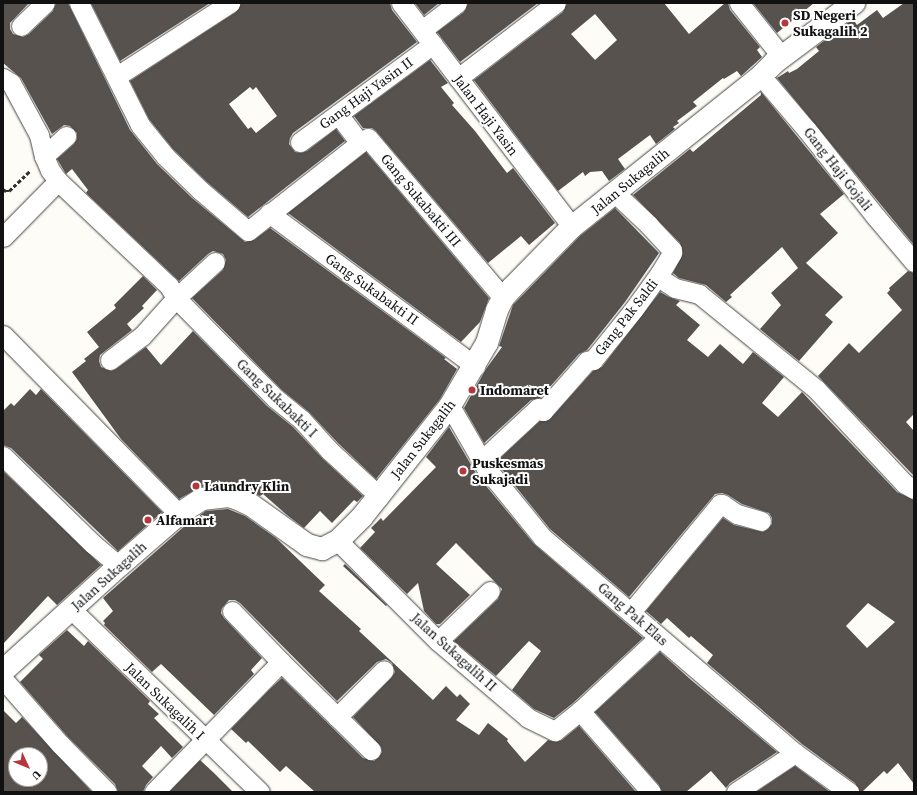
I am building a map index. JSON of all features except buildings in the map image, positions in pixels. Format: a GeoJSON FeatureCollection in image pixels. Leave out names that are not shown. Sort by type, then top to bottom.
{"type":"FeatureCollection","features":[{"type":"Feature","properties":{"kind":"street"},"geometry":{"type":"LineString","coordinates":[[21,26],[45,3]]}},
{"type":"Feature","properties":{"kind":"street"},"geometry":{"type":"LineString","coordinates":[[79,3],[117,76],[140,125],[165,156],[200,190],[248,231],[360,143],[338,114]]}},
{"type":"Feature","properties":{"kind":"street"},"geometry":{"type":"LineString","coordinates":[[117,76],[230,3]]}},
{"type":"Feature","properties":{"kind":"street","name":"Jalan Haji Yasin"},"geometry":{"type":"LineString","coordinates":[[401,3],[572,227]]}},
{"type":"Feature","properties":{"kind":"street","name":"Gang Haji Yasin II"},"geometry":{"type":"LineString","coordinates":[[300,142],[338,114],[427,37],[457,3]]}},
{"type":"Feature","properties":{"kind":"street"},"geometry":{"type":"LineString","coordinates":[[458,78],[556,3]]}},
{"type":"Feature","properties":{"kind":"street"},"geometry":{"type":"LineString","coordinates":[[738,3],[782,57]]}},
{"type":"Feature","properties":{"kind":"street","name":"Jalan Sukagalih"},"geometry":{"type":"LineString","coordinates":[[3,672],[119,566],[179,514],[202,499],[229,496],[251,505],[307,545],[322,549],[338,541],[362,517],[450,406],[475,366],[487,343],[497,310],[503,298],[572,227],[761,76],[782,57],[854,3]]}},
{"type":"Feature","properties":{"kind":"street","name":"Gang Haji Gojali"},"geometry":{"type":"LineString","coordinates":[[761,76],[807,130],[914,262]]}},
{"type":"Feature","properties":{"kind":"street","name":"Gang Sukabakti I"},"geometry":{"type":"LineString","coordinates":[[3,78],[11,83],[39,135],[44,156],[50,170],[58,181],[169,286],[176,298],[275,398],[301,419],[330,451],[379,496]]}},
{"type":"Feature","properties":{"kind":"street"},"geometry":{"type":"LineString","coordinates":[[44,156],[66,136]]}},
{"type":"Feature","properties":{"kind":"street","name":"Gang Sukabakti III"},"geometry":{"type":"LineString","coordinates":[[360,143],[368,138],[503,298]]}},
{"type":"Feature","properties":{"kind":"street"},"geometry":{"type":"LineString","coordinates":[[3,237],[58,181]]}},
{"type":"Feature","properties":{"kind":"street","name":"Gang Pak Saldi"},"geometry":{"type":"LineString","coordinates":[[482,460],[538,408],[543,411],[587,361],[593,360],[658,277],[672,250],[615,193]]}},
{"type":"Feature","properties":{"kind":"street","name":"Gang Sukabakti II"},"geometry":{"type":"LineString","coordinates":[[269,213],[475,366]]}},
{"type":"Feature","properties":{"kind":"street"},"geometry":{"type":"LineString","coordinates":[[110,360],[142,336],[176,298],[215,262]]}},
{"type":"Feature","properties":{"kind":"street"},"geometry":{"type":"LineString","coordinates":[[658,277],[675,288],[699,294],[816,389],[905,484],[914,489]]}},
{"type":"Feature","properties":{"kind":"street"},"geometry":{"type":"LineString","coordinates":[[3,335],[179,514]]}},
{"type":"Feature","properties":{"kind":"street","name":"Gang Pak Elas"},"geometry":{"type":"LineString","coordinates":[[450,406],[482,460],[542,537],[795,753],[849,792]]}},
{"type":"Feature","properties":{"kind":"street"},"geometry":{"type":"LineString","coordinates":[[3,456],[88,540],[119,566]]}},
{"type":"Feature","properties":{"kind":"street"},"geometry":{"type":"LineString","coordinates":[[631,612],[720,504],[737,514],[761,521]]}},
{"type":"Feature","properties":{"kind":"street","name":"Jalan Sukagalih II"},"geometry":{"type":"LineString","coordinates":[[338,541],[438,641],[528,718],[548,729],[555,731],[580,711]]}},
{"type":"Feature","properties":{"kind":"street"},"geometry":{"type":"LineString","coordinates":[[438,641],[490,591]]}},
{"type":"Feature","properties":{"kind":"street","name":"Jalan Sukagalih I"},"geometry":{"type":"LineString","coordinates":[[71,609],[260,792]]}},
{"type":"Feature","properties":{"kind":"street"},"geometry":{"type":"LineString","coordinates":[[232,611],[281,662],[371,750]]}},
{"type":"Feature","properties":{"kind":"street"},"geometry":{"type":"LineString","coordinates":[[651,792],[580,711],[653,643]]}},
{"type":"Feature","properties":{"kind":"street"},"geometry":{"type":"LineString","coordinates":[[154,792],[204,739],[281,662]]}},
{"type":"Feature","properties":{"kind":"street"},"geometry":{"type":"LineString","coordinates":[[337,717],[384,670]]}},
{"type":"Feature","properties":{"kind":"street"},"geometry":{"type":"LineString","coordinates":[[3,679],[60,744],[107,792]]}},
{"type":"Feature","properties":{"kind":"street"},"geometry":{"type":"LineString","coordinates":[[736,792],[795,753]]}},
{"type":"Feature","properties":{"kind":"path"},"geometry":{"type":"LineString","coordinates":[[3,189],[9,191],[44,156]]}},
{"type":"Feature","properties":{"kind":"place","name":"SD Negeri Sukagalih 2"},"geometry":{"type":"Point","coordinates":[785,23]}},
{"type":"Feature","properties":{"kind":"place","name":"Indomaret"},"geometry":{"type":"Point","coordinates":[472,390]}},
{"type":"Feature","properties":{"kind":"place","name":"Puskesmas Sukajadi"},"geometry":{"type":"Point","coordinates":[463,471]}},
{"type":"Feature","properties":{"kind":"place","name":"Laundry Klin"},"geometry":{"type":"Point","coordinates":[196,486]}},
{"type":"Feature","properties":{"kind":"place","name":"Alfamart"},"geometry":{"type":"Point","coordinates":[148,520]}}]}
